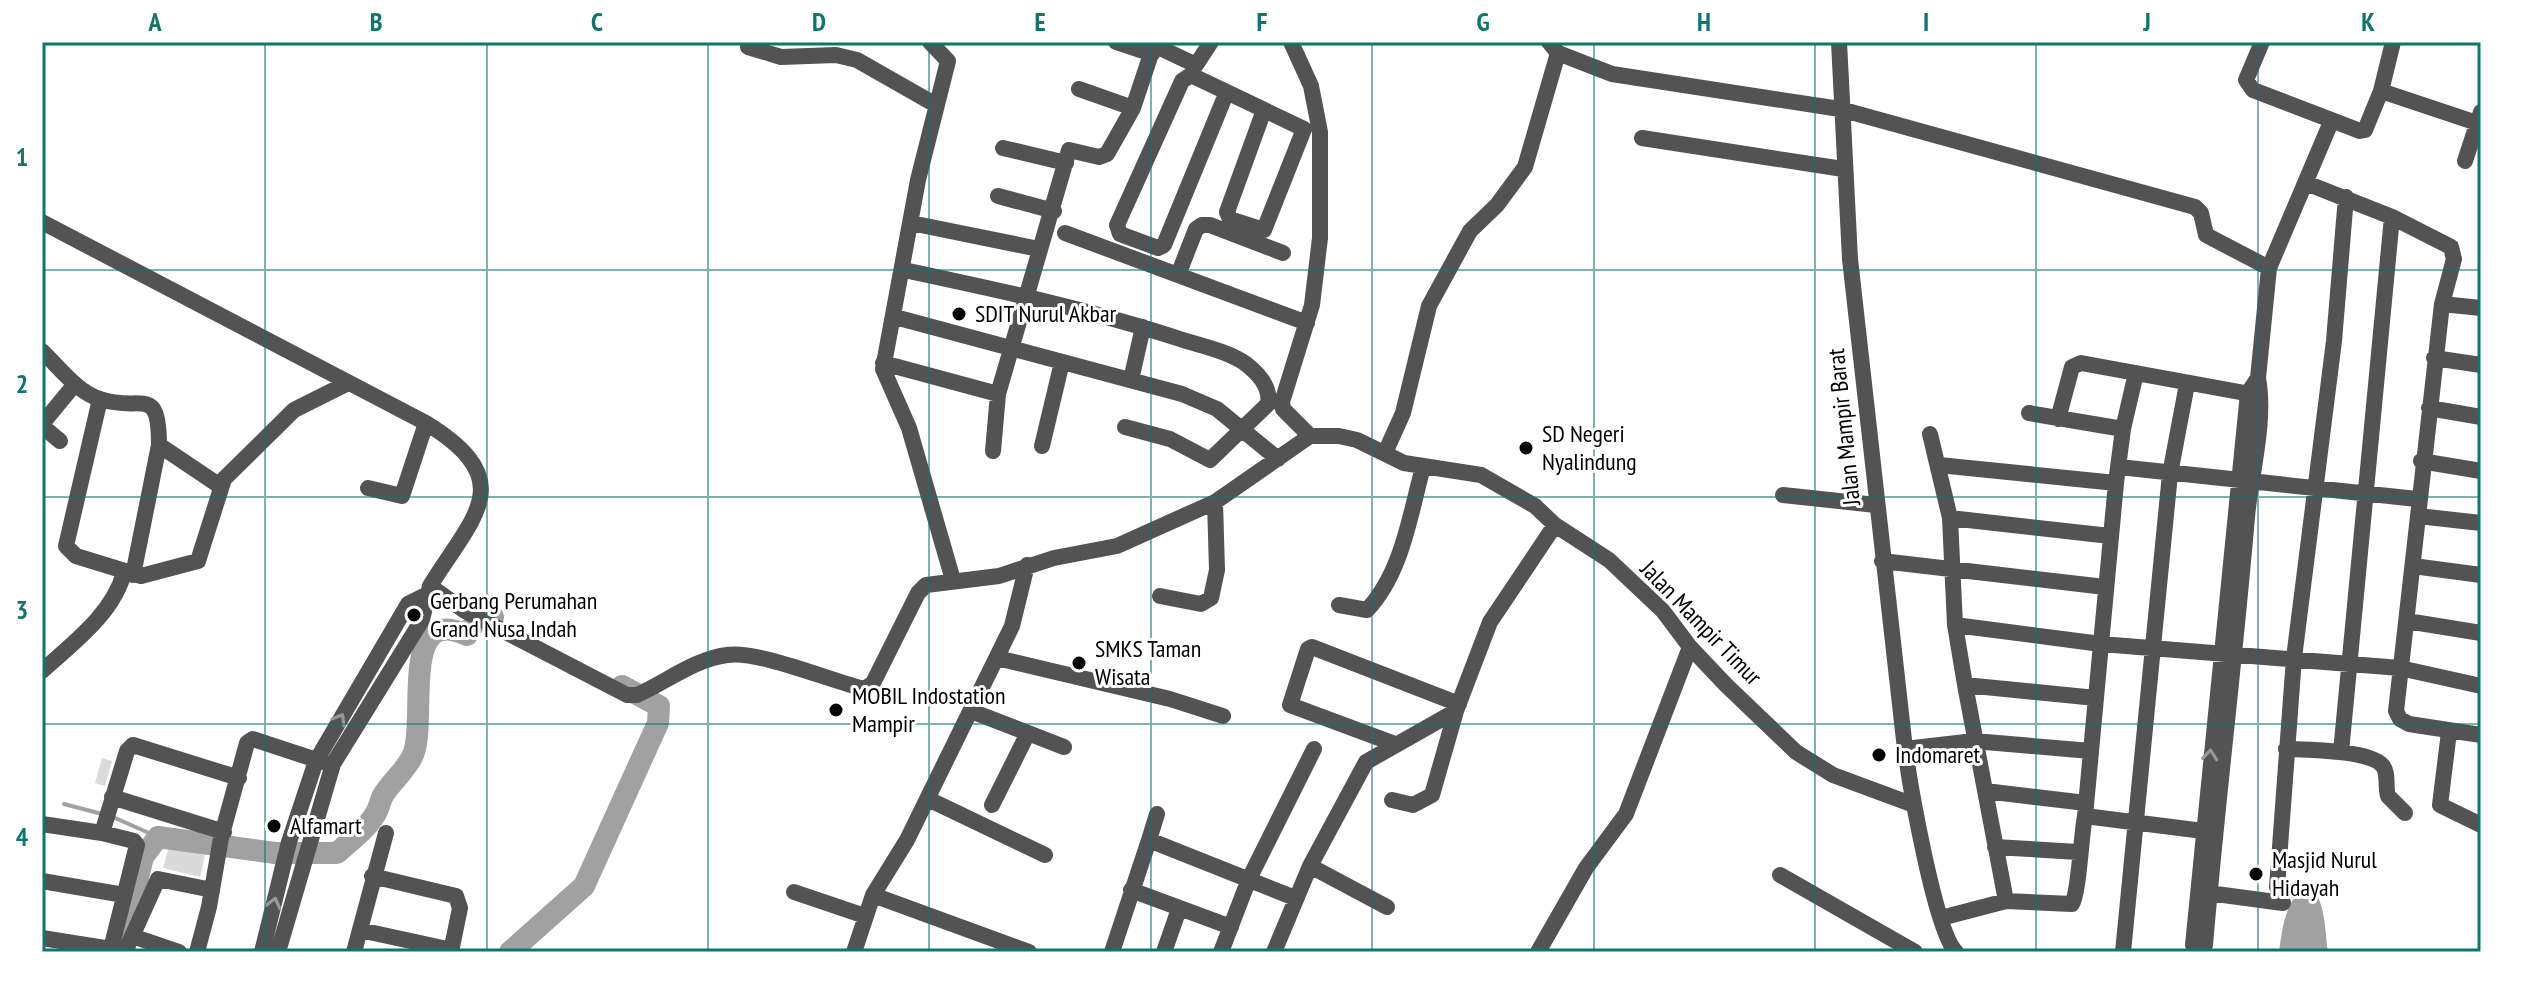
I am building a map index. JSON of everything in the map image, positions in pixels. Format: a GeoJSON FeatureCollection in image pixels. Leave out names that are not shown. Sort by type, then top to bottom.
{"type":"FeatureCollection","features":[{"type":"Feature","properties":{"kind":"street"},"geometry":{"type":"LineString","coordinates":[[930,42],[948,61],[936,105],[895,317],[883,363],[884,374],[909,428],[953,580]]}},
{"type":"Feature","properties":{"kind":"street"},"geometry":{"type":"LineString","coordinates":[[1116,42],[1154,47],[1196,65],[1211,42]]}},
{"type":"Feature","properties":{"kind":"street"},"geometry":{"type":"LineString","coordinates":[[428,591],[627,695],[637,695],[707,661],[729,654],[751,657],[865,689],[873,683],[918,593],[926,585],[999,576],[1027,565],[1117,546],[1215,502],[1310,436],[1283,409],[1282,402],[1317,281],[1320,238],[1311,86],[1291,42]]}},
{"type":"Feature","properties":{"kind":"street","name":"Jalan Mampir Barat"},"geometry":{"type":"LineString","coordinates":[[1839,42],[1843,169],[1882,561],[1914,805],[1949,950]]}},
{"type":"Feature","properties":{"kind":"street"},"geometry":{"type":"LineString","coordinates":[[2262,42],[2248,72],[2249,86],[2259,94],[2331,122],[2365,130],[2381,91],[2393,42]]}},
{"type":"Feature","properties":{"kind":"street"},"geometry":{"type":"LineString","coordinates":[[748,47],[781,57],[836,55],[857,60],[936,105]]}},
{"type":"Feature","properties":{"kind":"street"},"geometry":{"type":"LineString","coordinates":[[993,451],[998,394],[1024,295],[1054,211],[1071,148],[1105,156],[1133,108],[1154,47]]}},
{"type":"Feature","properties":{"kind":"street"},"geometry":{"type":"LineString","coordinates":[[1385,453],[1403,413],[1429,306],[1470,231],[1497,205],[1525,167],[1554,48],[1612,74],[1840,109],[2195,207],[2201,213],[2206,235],[2269,268]]}},
{"type":"Feature","properties":{"kind":"street"},"geometry":{"type":"LineString","coordinates":[[1226,94],[1164,245],[1158,248],[1120,234],[1117,225],[1182,81],[1191,75],[1226,94],[1312,130]]}},
{"type":"Feature","properties":{"kind":"street"},"geometry":{"type":"LineString","coordinates":[[1079,89],[1133,108]]}},
{"type":"Feature","properties":{"kind":"street"},"geometry":{"type":"LineString","coordinates":[[2381,91],[2479,118],[2465,161]]}},
{"type":"Feature","properties":{"kind":"street"},"geometry":{"type":"LineString","coordinates":[[1264,110],[1227,212],[1230,219],[1246,227],[1260,231],[1266,228],[1312,130]]}},
{"type":"Feature","properties":{"kind":"street"},"geometry":{"type":"LineString","coordinates":[[2198,952],[2193,945],[2204,892],[2269,268],[2331,122]]}},
{"type":"Feature","properties":{"kind":"street"},"geometry":{"type":"LineString","coordinates":[[1642,138],[1843,169]]}},
{"type":"Feature","properties":{"kind":"street"},"geometry":{"type":"LineString","coordinates":[[1003,148],[1066,163]]}},
{"type":"Feature","properties":{"kind":"street"},"geometry":{"type":"LineString","coordinates":[[2306,183],[2392,217],[2454,250],[2442,304],[2421,461],[2397,716],[2409,724],[2481,735]]}},
{"type":"Feature","properties":{"kind":"street"},"geometry":{"type":"LineString","coordinates":[[998,196],[1054,211]]}},
{"type":"Feature","properties":{"kind":"street"},"geometry":{"type":"LineString","coordinates":[[2277,887],[2294,658],[2334,341],[2346,197]]}},
{"type":"Feature","properties":{"kind":"street"},"geometry":{"type":"LineString","coordinates":[[2341,752],[2392,217]]}},
{"type":"Feature","properties":{"kind":"street"},"geometry":{"type":"LineString","coordinates":[[42,222],[426,423],[468,453],[481,485],[474,521],[428,591],[422,620],[324,763],[262,952]]}},
{"type":"Feature","properties":{"kind":"street"},"geometry":{"type":"LineString","coordinates":[[911,223],[1039,249]]}},
{"type":"Feature","properties":{"kind":"street"},"geometry":{"type":"LineString","coordinates":[[1178,275],[1196,229],[1202,225],[1210,225],[1283,253]]}},
{"type":"Feature","properties":{"kind":"street"},"geometry":{"type":"LineString","coordinates":[[1065,233],[1307,323]]}},
{"type":"Feature","properties":{"kind":"street"},"geometry":{"type":"LineString","coordinates":[[904,270],[1024,295],[1143,327],[1244,362],[1267,385],[1268,404],[1210,460],[1170,439],[1125,427]]}},
{"type":"Feature","properties":{"kind":"street"},"geometry":{"type":"LineString","coordinates":[[2442,304],[2481,308]]}},
{"type":"Feature","properties":{"kind":"street"},"geometry":{"type":"LineString","coordinates":[[895,317],[1182,394],[1217,409],[1278,459]]}},
{"type":"Feature","properties":{"kind":"street"},"geometry":{"type":"LineString","coordinates":[[1131,380],[1143,327]]}},
{"type":"Feature","properties":{"kind":"street"},"geometry":{"type":"LineString","coordinates":[[42,351],[75,384],[100,399],[147,402],[159,417],[159,445],[129,573],[107,608],[42,671]]}},
{"type":"Feature","properties":{"kind":"street"},"geometry":{"type":"LineString","coordinates":[[2434,358],[2481,365]]}},
{"type":"Feature","properties":{"kind":"street"},"geometry":{"type":"LineString","coordinates":[[1042,446],[1062,362]]}},
{"type":"Feature","properties":{"kind":"street"},"geometry":{"type":"LineString","coordinates":[[883,363],[998,394]]}},
{"type":"Feature","properties":{"kind":"street"},"geometry":{"type":"LineString","coordinates":[[2058,419],[2076,363],[2254,394]]}},
{"type":"Feature","properties":{"kind":"street"},"geometry":{"type":"LineString","coordinates":[[1941,918],[2006,901],[2072,904],[2077,896],[2078,852],[2091,751],[2110,536],[2123,429],[2136,373]]}},
{"type":"Feature","properties":{"kind":"street"},"geometry":{"type":"LineString","coordinates":[[100,399],[66,546],[76,556],[129,573],[167,571],[198,561],[220,486],[294,410],[348,383]]}},
{"type":"Feature","properties":{"kind":"street"},"geometry":{"type":"LineString","coordinates":[[60,441],[42,425],[75,384]]}},
{"type":"Feature","properties":{"kind":"street"},"geometry":{"type":"LineString","coordinates":[[2123,952],[2170,474],[2187,384]]}},
{"type":"Feature","properties":{"kind":"street"},"geometry":{"type":"LineString","coordinates":[[2429,408],[2481,417]]}},
{"type":"Feature","properties":{"kind":"street"},"geometry":{"type":"LineString","coordinates":[[2029,413],[2123,429]]}},
{"type":"Feature","properties":{"kind":"street"},"geometry":{"type":"LineString","coordinates":[[368,488],[402,496],[426,423]]}},
{"type":"Feature","properties":{"kind":"street"},"geometry":{"type":"LineString","coordinates":[[1930,434],[1950,518],[1955,625],[2006,901]]}},
{"type":"Feature","properties":{"kind":"street","name":"Jalan Mampir Timur"},"geometry":{"type":"LineString","coordinates":[[1310,436],[1348,438],[1404,463],[1481,475],[1535,506],[1555,525],[1609,560],[1663,611],[1690,647],[1796,752],[1833,775],[1914,805]]}},
{"type":"Feature","properties":{"kind":"street"},"geometry":{"type":"LineString","coordinates":[[159,445],[220,486]]}},
{"type":"Feature","properties":{"kind":"street"},"geometry":{"type":"LineString","coordinates":[[2421,461],[2481,471]]}},
{"type":"Feature","properties":{"kind":"street"},"geometry":{"type":"LineString","coordinates":[[1939,465],[2118,475],[2170,474],[2368,494],[2481,523]]}},
{"type":"Feature","properties":{"kind":"street"},"geometry":{"type":"LineString","coordinates":[[1339,605],[1367,610],[1376,601],[1401,548],[1423,467]]}},
{"type":"Feature","properties":{"kind":"street"},"geometry":{"type":"LineString","coordinates":[[1783,495],[1876,505]]}},
{"type":"Feature","properties":{"kind":"street"},"geometry":{"type":"LineString","coordinates":[[1160,596],[1201,604],[1211,598],[1217,570],[1215,502]]}},
{"type":"Feature","properties":{"kind":"street"},"geometry":{"type":"LineString","coordinates":[[1950,518],[2110,536]]}},
{"type":"Feature","properties":{"kind":"street"},"geometry":{"type":"LineString","coordinates":[[1392,800],[1413,805],[1432,795],[1458,707],[1490,622],[1555,525]]}},
{"type":"Feature","properties":{"kind":"street"},"geometry":{"type":"LineString","coordinates":[[1882,561],[2105,587]]}},
{"type":"Feature","properties":{"kind":"street"},"geometry":{"type":"LineString","coordinates":[[854,952],[873,895],[928,799],[1012,626],[1027,565]]}},
{"type":"Feature","properties":{"kind":"street"},"geometry":{"type":"LineString","coordinates":[[2413,566],[2481,575]]}},
{"type":"Feature","properties":{"kind":"street"},"geometry":{"type":"LineString","coordinates":[[2407,621],[2481,633]]}},
{"type":"Feature","properties":{"kind":"street"},"geometry":{"type":"LineString","coordinates":[[1955,625],[2101,644],[2400,668],[2481,686]]}},
{"type":"Feature","properties":{"kind":"street"},"geometry":{"type":"LineString","coordinates":[[1395,744],[1290,705],[1308,649],[1312,647],[1458,707]]}},
{"type":"Feature","properties":{"kind":"street"},"geometry":{"type":"LineString","coordinates":[[1538,952],[1586,868],[1626,814],[1690,647]]}},
{"type":"Feature","properties":{"kind":"street"},"geometry":{"type":"LineString","coordinates":[[997,658],[1170,699],[1223,716]]}},
{"type":"Feature","properties":{"kind":"street"},"geometry":{"type":"LineString","coordinates":[[1965,685],[2096,698]]}},
{"type":"Feature","properties":{"kind":"street"},"geometry":{"type":"LineString","coordinates":[[1274,952],[1310,866],[1366,762],[1458,707]]}},
{"type":"Feature","properties":{"kind":"street"},"geometry":{"type":"LineString","coordinates":[[971,711],[1064,747]]}},
{"type":"Feature","properties":{"kind":"street"},"geometry":{"type":"LineString","coordinates":[[2449,732],[2440,805],[2481,825]]}},
{"type":"Feature","properties":{"kind":"street"},"geometry":{"type":"LineString","coordinates":[[992,805],[1028,733]]}},
{"type":"Feature","properties":{"kind":"street"},"geometry":{"type":"LineString","coordinates":[[197,952],[222,835],[249,740],[324,763]]}},
{"type":"Feature","properties":{"kind":"street"},"geometry":{"type":"LineString","coordinates":[[1905,749],[1974,741],[2091,751]]}},
{"type":"Feature","properties":{"kind":"street"},"geometry":{"type":"LineString","coordinates":[[102,833],[127,751],[133,745],[239,778]]}},
{"type":"Feature","properties":{"kind":"street"},"geometry":{"type":"LineString","coordinates":[[1221,952],[1249,879],[1314,749]]}},
{"type":"Feature","properties":{"kind":"street"},"geometry":{"type":"LineString","coordinates":[[2286,749],[2341,752],[2379,761],[2386,770],[2388,796],[2405,813]]}},
{"type":"Feature","properties":{"kind":"street"},"geometry":{"type":"LineString","coordinates":[[1985,791],[2137,822],[2210,832]]}},
{"type":"Feature","properties":{"kind":"street"},"geometry":{"type":"LineString","coordinates":[[112,797],[222,835]]}},
{"type":"Feature","properties":{"kind":"street"},"geometry":{"type":"LineString","coordinates":[[928,799],[1045,855]]}},
{"type":"Feature","properties":{"kind":"street"},"geometry":{"type":"LineString","coordinates":[[1112,952],[1157,814]]}},
{"type":"Feature","properties":{"kind":"street"},"geometry":{"type":"LineString","coordinates":[[42,824],[102,833],[136,842],[111,949],[42,938]]}},
{"type":"Feature","properties":{"kind":"street"},"geometry":{"type":"LineString","coordinates":[[354,952],[386,833]]}},
{"type":"Feature","properties":{"kind":"street"},"geometry":{"type":"LineString","coordinates":[[1149,840],[1295,898]]}},
{"type":"Feature","properties":{"kind":"street"},"geometry":{"type":"LineString","coordinates":[[1995,847],[2078,852]]}},
{"type":"Feature","properties":{"kind":"street"},"geometry":{"type":"LineString","coordinates":[[278,952],[297,850]]}},
{"type":"Feature","properties":{"kind":"street"},"geometry":{"type":"LineString","coordinates":[[1310,866],[1387,907]]}},
{"type":"Feature","properties":{"kind":"street"},"geometry":{"type":"LineString","coordinates":[[1780,875],[1915,952]]}},
{"type":"Feature","properties":{"kind":"street"},"geometry":{"type":"LineString","coordinates":[[360,930],[451,951],[460,908],[456,896],[372,876]]}},
{"type":"Feature","properties":{"kind":"street"},"geometry":{"type":"LineString","coordinates":[[125,952],[135,937],[158,879],[212,890]]}},
{"type":"Feature","properties":{"kind":"street"},"geometry":{"type":"LineString","coordinates":[[42,885],[124,895]]}},
{"type":"Feature","properties":{"kind":"street"},"geometry":{"type":"LineString","coordinates":[[1131,890],[1231,927]]}},
{"type":"Feature","properties":{"kind":"street"},"geometry":{"type":"LineString","coordinates":[[794,892],[865,916]]}},
{"type":"Feature","properties":{"kind":"street"},"geometry":{"type":"LineString","coordinates":[[2204,892],[2283,903]]}},
{"type":"Feature","properties":{"kind":"street"},"geometry":{"type":"LineString","coordinates":[[873,895],[1029,952]]}},
{"type":"Feature","properties":{"kind":"street"},"geometry":{"type":"LineString","coordinates":[[1164,952],[1179,909]]}},
{"type":"Feature","properties":{"kind":"street"},"geometry":{"type":"LineString","coordinates":[[135,937],[179,952]]}},
{"type":"Feature","properties":{"kind":"shaded area"},"geometry":{"type":"Polygon","coordinates":[[[102,758],[112,761],[105,786],[95,783],[102,758]]]}},
{"type":"Feature","properties":{"kind":"shaded area"},"geometry":{"type":"Polygon","coordinates":[[[169,846],[205,855],[200,877],[163,868],[169,846]]]}},
{"type":"Feature","properties":{"kind":"shaded area"},"geometry":{"type":"Polygon","coordinates":[[[2309,887],[2322,907],[2328,952],[2279,952],[2283,924],[2290,906],[2301,891],[2309,887]]]}},
{"type":"Feature","properties":{"kind":"waterway"},"geometry":{"type":"LineString","coordinates":[[120,952],[143,857],[158,837],[275,853],[337,853],[353,839],[372,819],[384,794],[412,757],[423,651],[431,636],[445,629],[467,635],[482,611],[493,617]]}},
{"type":"Feature","properties":{"kind":"waterway"},"geometry":{"type":"LineString","coordinates":[[510,952],[584,886],[658,723],[659,706],[622,686]]}},
{"type":"Feature","properties":{"kind":"waterway"},"geometry":{"type":"LineString","coordinates":[[64,804],[102,814]]}},
{"type":"Feature","properties":{"kind":"waterway"},"geometry":{"type":"LineString","coordinates":[[113,817],[158,837]]}},
{"type":"Feature","properties":{"kind":"place","name":"SDIT Nurul Akbar"},"geometry":{"type":"Point","coordinates":[959,314]}},
{"type":"Feature","properties":{"kind":"place","name":"SD Negeri Nyalindung"},"geometry":{"type":"Point","coordinates":[1526,448]}},
{"type":"Feature","properties":{"kind":"place","name":"Gerbang Perumahan Grand Nusa Indah"},"geometry":{"type":"Point","coordinates":[414,615]}},
{"type":"Feature","properties":{"kind":"place","name":"SMKS Taman Wisata"},"geometry":{"type":"Point","coordinates":[1079,663]}},
{"type":"Feature","properties":{"kind":"place","name":"MOBIL Indostation Mampir"},"geometry":{"type":"Point","coordinates":[836,710]}},
{"type":"Feature","properties":{"kind":"place","name":"Indomaret"},"geometry":{"type":"Point","coordinates":[1879,755]}},
{"type":"Feature","properties":{"kind":"place","name":"Alfamart"},"geometry":{"type":"Point","coordinates":[274,826]}},
{"type":"Feature","properties":{"kind":"place","name":"Masjid Nurul Hidayah"},"geometry":{"type":"Point","coordinates":[2256,874]}}]}
